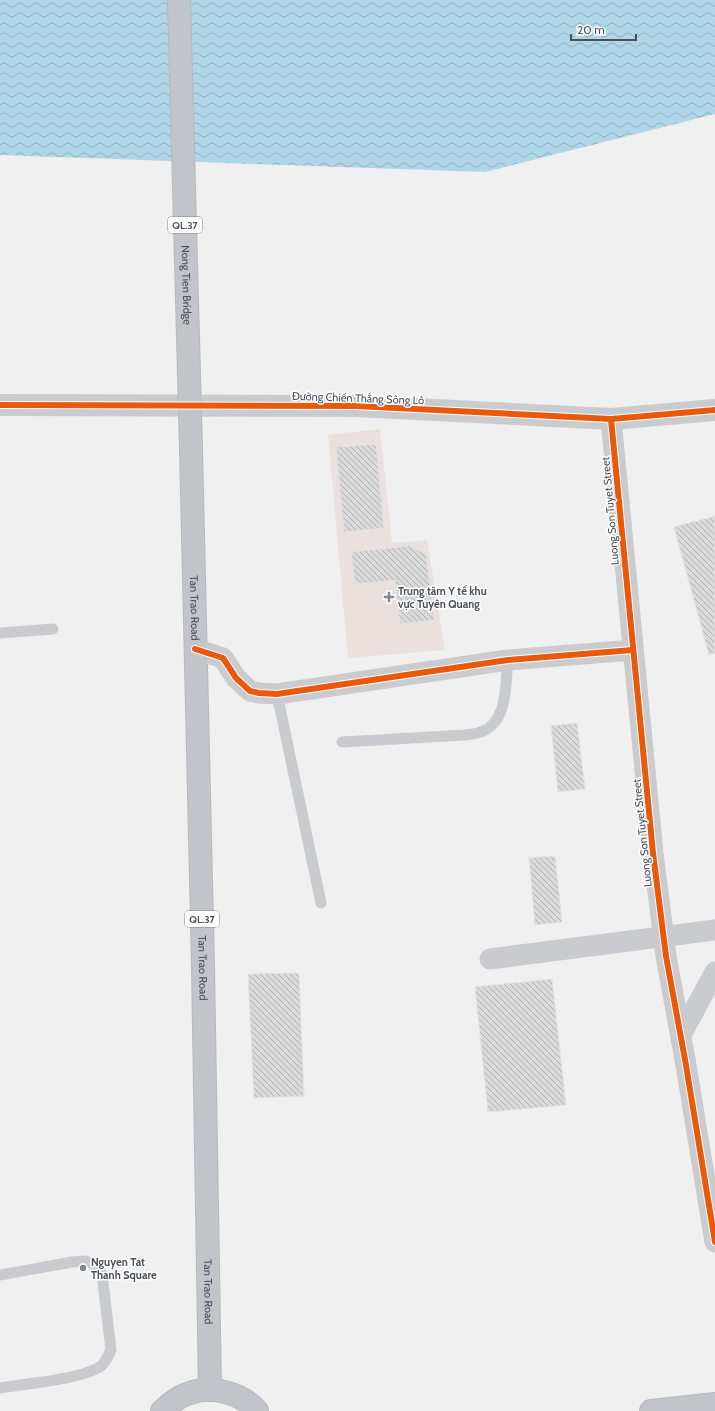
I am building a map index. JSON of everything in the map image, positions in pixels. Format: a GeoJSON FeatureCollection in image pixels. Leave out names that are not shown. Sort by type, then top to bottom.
{"type":"FeatureCollection","features":[{"type":"Feature","properties":{"kind":"highway","name":"Nong Tien Bridge"},"geometry":{"type":"LineString","coordinates":[[179,0],[191,449]]}},
{"type":"Feature","properties":{"kind":"highway","name":"Tan Trao Road"},"geometry":{"type":"LineString","coordinates":[[191,449],[203,966],[210,1390]]}},
{"type":"Feature","properties":{"kind":"highway"},"geometry":{"type":"LineString","coordinates":[[162,1411],[174,1400],[191,1392],[210,1390],[226,1392],[241,1398],[257,1411]]}},
{"type":"Feature","properties":{"kind":"highway"},"geometry":{"type":"LineString","coordinates":[[651,1411],[715,1404]]}},
{"type":"Feature","properties":{"kind":"street","name":"Đường Chiến Thắng Sông Lô"},"geometry":{"type":"LineString","coordinates":[[0,404],[356,406],[611,419],[715,410]]}},
{"type":"Feature","properties":{"kind":"street","name":"Luong Son Tuyet Street"},"geometry":{"type":"LineString","coordinates":[[611,419],[653,853],[666,956],[681,1035],[715,1242]]}},
{"type":"Feature","properties":{"kind":"street"},"geometry":{"type":"LineString","coordinates":[[195,649],[223,658],[236,678],[250,691],[277,694],[508,660],[634,650]]}},
{"type":"Feature","properties":{"kind":"street"},"geometry":{"type":"LineString","coordinates":[[490,959],[715,930]]}},
{"type":"Feature","properties":{"kind":"street"},"geometry":{"type":"LineString","coordinates":[[681,1035],[715,972]]}},
{"type":"Feature","properties":{"kind":"lane"},"geometry":{"type":"LineString","coordinates":[[0,633],[53,629]]}},
{"type":"Feature","properties":{"kind":"lane"},"geometry":{"type":"LineString","coordinates":[[342,742],[465,735],[481,732],[492,725],[500,715],[503,703],[508,660]]}},
{"type":"Feature","properties":{"kind":"lane"},"geometry":{"type":"LineString","coordinates":[[277,694],[320,903]]}},
{"type":"Feature","properties":{"kind":"lane"},"geometry":{"type":"LineString","coordinates":[[0,1276],[72,1262],[86,1261],[93,1264],[102,1274],[111,1350],[108,1358],[101,1366],[90,1372],[70,1377],[0,1388]]}},
{"type":"Feature","properties":{"kind":"shaded area","name":"Trung tâm Y tế khu vực Tuyên Quang"},"geometry":{"type":"Polygon","coordinates":[[[380,429],[392,543],[427,540],[445,650],[348,658],[328,435],[380,429]]]}},
{"type":"Feature","properties":{"kind":"water"},"geometry":{"type":"Polygon","coordinates":[[[0,0],[715,0],[715,114],[485,172],[0,155],[0,0]]]}},
{"type":"Feature","properties":{"kind":"building"},"geometry":{"type":"Polygon","coordinates":[[[376,444],[384,528],[344,532],[336,447],[376,444]]]}},
{"type":"Feature","properties":{"kind":"building"},"geometry":{"type":"Polygon","coordinates":[[[715,516],[715,653],[709,655],[674,527],[715,516]]]}},
{"type":"Feature","properties":{"kind":"building"},"geometry":{"type":"Polygon","coordinates":[[[409,546],[426,554],[434,620],[400,624],[395,580],[355,584],[351,552],[409,546]]]}},
{"type":"Feature","properties":{"kind":"building"},"geometry":{"type":"Polygon","coordinates":[[[577,723],[585,789],[558,792],[551,726],[577,723]]]}},
{"type":"Feature","properties":{"kind":"building"},"geometry":{"type":"Polygon","coordinates":[[[555,856],[562,922],[535,925],[529,858],[555,856]]]}},
{"type":"Feature","properties":{"kind":"building"},"geometry":{"type":"Polygon","coordinates":[[[299,973],[304,1096],[254,1098],[248,974],[299,973]]]}},
{"type":"Feature","properties":{"kind":"building"},"geometry":{"type":"Polygon","coordinates":[[[552,979],[566,1105],[488,1112],[475,987],[552,979]]]}},
{"type":"Feature","properties":{"kind":"cycle path"},"geometry":{"type":"LineString","coordinates":[[0,405],[356,406],[611,419],[715,410]]}},
{"type":"Feature","properties":{"kind":"cycle path"},"geometry":{"type":"LineString","coordinates":[[611,419],[653,853],[666,956],[686,1065],[715,1242]]}},
{"type":"Feature","properties":{"kind":"cycle path"},"geometry":{"type":"LineString","coordinates":[[195,649],[223,658],[236,678],[250,691],[277,694],[508,660],[633,650]]}},
{"type":"Feature","properties":{"kind":"place","name":"Trung tâm Y tế khu vực Tuyên Quang"},"geometry":{"type":"Point","coordinates":[389,597]}},
{"type":"Feature","properties":{"kind":"place","name":"Nguyen Tat Thanh Square"},"geometry":{"type":"Point","coordinates":[83,1268]}}]}
